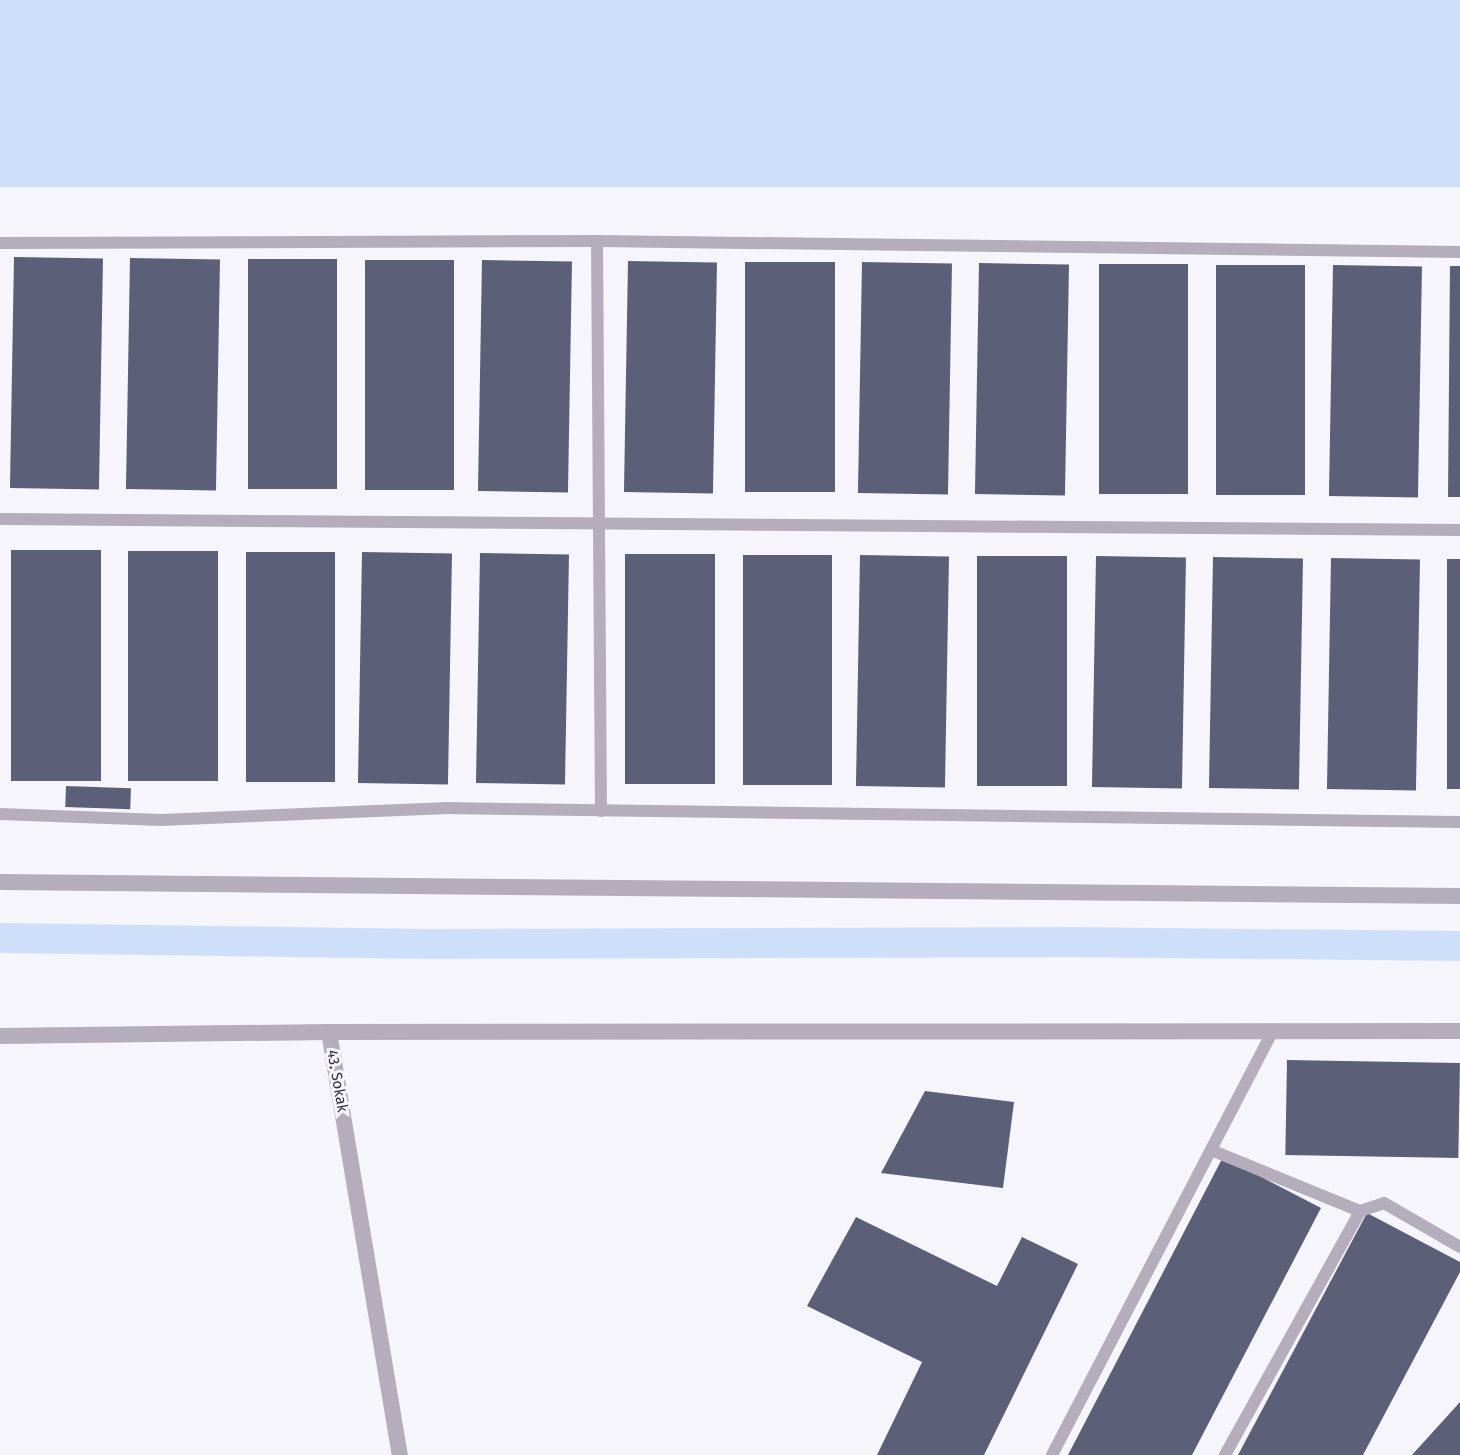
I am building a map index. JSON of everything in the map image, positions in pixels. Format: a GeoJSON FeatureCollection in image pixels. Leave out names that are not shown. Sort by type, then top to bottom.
{"type":"FeatureCollection","features":[{"type":"Feature","properties":{"kind":"street"},"geometry":{"type":"LineString","coordinates":[[0,882],[1460,896]]}},
{"type":"Feature","properties":{"kind":"street"},"geometry":{"type":"LineString","coordinates":[[329,1032],[1460,1031]]}},
{"type":"Feature","properties":{"kind":"street","name":"43. Sokak"},"geometry":{"type":"LineString","coordinates":[[0,1036],[329,1032],[400,1455]]}},
{"type":"Feature","properties":{"kind":"lane"},"geometry":{"type":"LineString","coordinates":[[597,241],[601,811]]}},
{"type":"Feature","properties":{"kind":"lane"},"geometry":{"type":"LineString","coordinates":[[0,243],[597,241],[1460,252]]}},
{"type":"Feature","properties":{"kind":"lane"},"geometry":{"type":"LineString","coordinates":[[0,519],[1460,530]]}},
{"type":"Feature","properties":{"kind":"lane"},"geometry":{"type":"LineString","coordinates":[[0,814],[161,820],[443,808],[1460,822]]}},
{"type":"Feature","properties":{"kind":"lane"},"geometry":{"type":"LineString","coordinates":[[1052,1455],[1272,1032]]}},
{"type":"Feature","properties":{"kind":"lane"},"geometry":{"type":"LineString","coordinates":[[1211,1150],[1360,1211],[1384,1203],[1457,1241]]}},
{"type":"Feature","properties":{"kind":"lane"},"geometry":{"type":"LineString","coordinates":[[1225,1455],[1360,1211]]}},
{"type":"Feature","properties":{"kind":"water"},"geometry":{"type":"Polygon","coordinates":[[[0,0],[1460,0],[1460,187],[0,187],[0,0]]]}},
{"type":"Feature","properties":{"kind":"building"},"geometry":{"type":"Polygon","coordinates":[[[14,257],[103,259],[99,490],[10,488],[14,257]]]}},
{"type":"Feature","properties":{"kind":"building"},"geometry":{"type":"Polygon","coordinates":[[[130,258],[220,260],[216,491],[126,489],[130,258]]]}},
{"type":"Feature","properties":{"kind":"building"},"geometry":{"type":"Polygon","coordinates":[[[248,259],[337,259],[337,489],[248,489],[248,259]]]}},
{"type":"Feature","properties":{"kind":"building"},"geometry":{"type":"Polygon","coordinates":[[[365,260],[454,260],[454,490],[365,490],[365,260]]]}},
{"type":"Feature","properties":{"kind":"building"},"geometry":{"type":"Polygon","coordinates":[[[482,260],[572,262],[568,493],[478,491],[482,260]]]}},
{"type":"Feature","properties":{"kind":"building"},"geometry":{"type":"Polygon","coordinates":[[[628,261],[717,263],[713,494],[624,492],[628,261]]]}},
{"type":"Feature","properties":{"kind":"building"},"geometry":{"type":"Polygon","coordinates":[[[745,262],[835,262],[835,492],[745,492],[745,262]]]}},
{"type":"Feature","properties":{"kind":"building"},"geometry":{"type":"Polygon","coordinates":[[[862,262],[952,264],[948,495],[858,493],[862,262]]]}},
{"type":"Feature","properties":{"kind":"building"},"geometry":{"type":"Polygon","coordinates":[[[979,263],[1069,265],[1065,496],[975,494],[979,263]]]}},
{"type":"Feature","properties":{"kind":"building"},"geometry":{"type":"Polygon","coordinates":[[[1099,264],[1188,264],[1188,494],[1099,494],[1099,264]]]}},
{"type":"Feature","properties":{"kind":"building"},"geometry":{"type":"Polygon","coordinates":[[[1216,265],[1305,265],[1305,495],[1216,495],[1216,265]]]}},
{"type":"Feature","properties":{"kind":"building"},"geometry":{"type":"Polygon","coordinates":[[[1333,265],[1422,267],[1418,498],[1329,496],[1333,265]]]}},
{"type":"Feature","properties":{"kind":"building"},"geometry":{"type":"Polygon","coordinates":[[[1450,266],[1460,266],[1460,497],[1448,497],[1450,266]]]}},
{"type":"Feature","properties":{"kind":"building"},"geometry":{"type":"Polygon","coordinates":[[[11,550],[101,550],[101,781],[11,781],[11,550]]]}},
{"type":"Feature","properties":{"kind":"building"},"geometry":{"type":"Polygon","coordinates":[[[128,551],[218,551],[218,781],[128,781],[128,551]]]}},
{"type":"Feature","properties":{"kind":"building"},"geometry":{"type":"Polygon","coordinates":[[[246,552],[335,552],[335,782],[246,782],[246,552]]]}},
{"type":"Feature","properties":{"kind":"building"},"geometry":{"type":"Polygon","coordinates":[[[362,552],[452,554],[448,785],[358,783],[362,552]]]}},
{"type":"Feature","properties":{"kind":"building"},"geometry":{"type":"Polygon","coordinates":[[[480,553],[569,555],[565,785],[476,783],[480,553]]]}},
{"type":"Feature","properties":{"kind":"building"},"geometry":{"type":"Polygon","coordinates":[[[625,554],[715,554],[715,784],[625,784],[625,554]]]}},
{"type":"Feature","properties":{"kind":"building"},"geometry":{"type":"Polygon","coordinates":[[[743,555],[832,555],[832,785],[743,785],[743,555]]]}},
{"type":"Feature","properties":{"kind":"building"},"geometry":{"type":"Polygon","coordinates":[[[860,555],[949,557],[945,788],[856,786],[860,555]]]}},
{"type":"Feature","properties":{"kind":"building"},"geometry":{"type":"Polygon","coordinates":[[[977,556],[1067,556],[1067,786],[977,786],[977,556]]]}},
{"type":"Feature","properties":{"kind":"building"},"geometry":{"type":"Polygon","coordinates":[[[1096,556],[1186,558],[1182,789],[1092,787],[1096,556]]]}},
{"type":"Feature","properties":{"kind":"building"},"geometry":{"type":"Polygon","coordinates":[[[1213,557],[1303,559],[1299,790],[1209,788],[1213,557]]]}},
{"type":"Feature","properties":{"kind":"building"},"geometry":{"type":"Polygon","coordinates":[[[1331,558],[1420,560],[1416,791],[1327,789],[1331,558]]]}},
{"type":"Feature","properties":{"kind":"building"},"geometry":{"type":"Polygon","coordinates":[[[1447,559],[1460,559],[1460,789],[1447,789],[1447,559]]]}},
{"type":"Feature","properties":{"kind":"building"},"geometry":{"type":"Polygon","coordinates":[[[66,786],[131,788],[130,809],[65,807],[66,786]]]}},
{"type":"Feature","properties":{"kind":"building"},"geometry":{"type":"Polygon","coordinates":[[[1287,1060],[1460,1063],[1458,1158],[1285,1155],[1287,1060]]]}},
{"type":"Feature","properties":{"kind":"building"},"geometry":{"type":"Polygon","coordinates":[[[925,1091],[1014,1102],[1003,1188],[881,1173],[925,1091]]]}},
{"type":"Feature","properties":{"kind":"building"},"geometry":{"type":"Polygon","coordinates":[[[1223,1157],[1321,1208],[1192,1455],[1068,1455],[1223,1157]]]}},
{"type":"Feature","properties":{"kind":"building"},"geometry":{"type":"Polygon","coordinates":[[[1367,1213],[1460,1262],[1460,1272],[1363,1455],[1238,1455],[1367,1213]]]}},
{"type":"Feature","properties":{"kind":"building"},"geometry":{"type":"Polygon","coordinates":[[[856,1217],[997,1286],[1022,1237],[1078,1264],[984,1455],[877,1455],[922,1362],[807,1306],[856,1217]]]}},
{"type":"Feature","properties":{"kind":"building"},"geometry":{"type":"Polygon","coordinates":[[[1460,1402],[1460,1455],[1412,1455],[1460,1402]]]}},
{"type":"Feature","properties":{"kind":"waterway"},"geometry":{"type":"LineString","coordinates":[[0,938],[431,944],[1068,942],[1460,946]]}}]}
